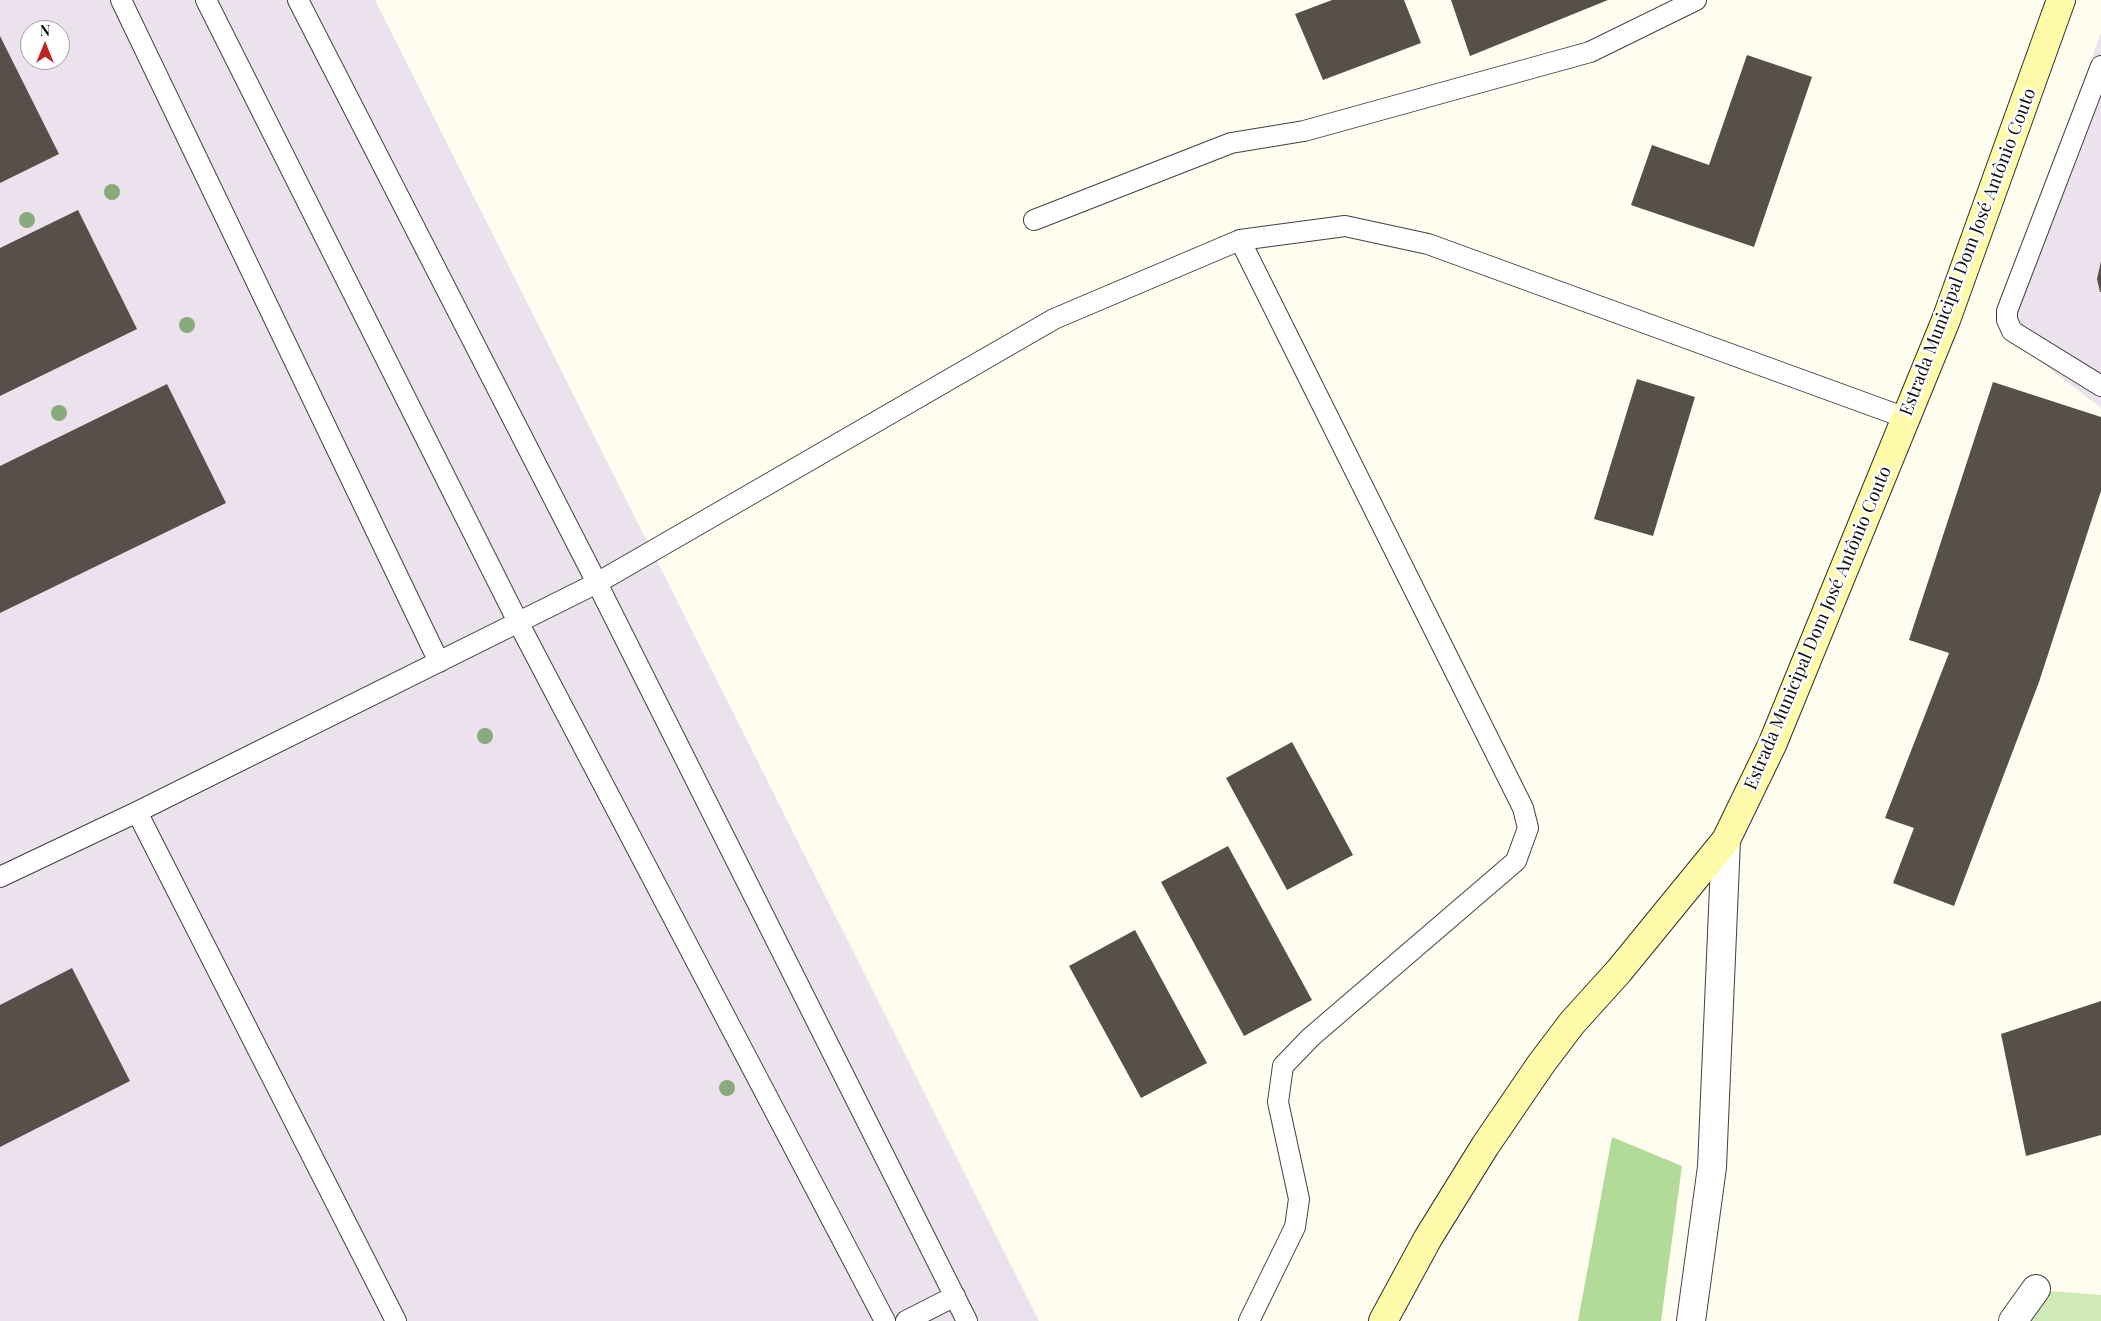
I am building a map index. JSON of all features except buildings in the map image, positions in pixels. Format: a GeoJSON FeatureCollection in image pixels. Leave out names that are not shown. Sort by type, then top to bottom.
{"type":"FeatureCollection","features":[{"type":"Feature","properties":{"kind":"main road","name":"Estrada Municipal Dom José Antônio Couto"},"geometry":{"type":"LineString","coordinates":[[1383,1321],[1428,1238],[1484,1146],[1541,1064],[1572,1023],[1619,971],[1726,840],[1772,745],[1946,320],[2061,0]]}},
{"type":"Feature","properties":{"kind":"street"},"geometry":{"type":"LineString","coordinates":[[1691,1321],[1712,1167],[1726,840]]}},
{"type":"Feature","properties":{"kind":"street"},"geometry":{"type":"LineString","coordinates":[[2013,1321],[2036,1289]]}},
{"type":"Feature","properties":{"kind":"lane"},"geometry":{"type":"LineString","coordinates":[[121,0],[439,662]]}},
{"type":"Feature","properties":{"kind":"lane"},"geometry":{"type":"LineString","coordinates":[[206,0],[518,622],[885,1321]]}},
{"type":"Feature","properties":{"kind":"lane"},"geometry":{"type":"LineString","coordinates":[[298,0],[597,583],[966,1321]]}},
{"type":"Feature","properties":{"kind":"lane"},"geometry":{"type":"LineString","coordinates":[[1034,220],[1232,143],[1304,131],[1590,52],[1696,0]]}},
{"type":"Feature","properties":{"kind":"lane"},"geometry":{"type":"LineString","coordinates":[[2101,66],[2007,311],[2007,320],[2012,331],[2101,386]]}},
{"type":"Feature","properties":{"kind":"lane"},"geometry":{"type":"LineString","coordinates":[[0,877],[137,812],[597,583],[1054,319],[1240,240],[1344,226],[1428,244],[1906,418]]}},
{"type":"Feature","properties":{"kind":"lane"},"geometry":{"type":"LineString","coordinates":[[1240,240],[1523,808],[1528,828],[1516,861],[1311,1037],[1283,1066],[1278,1102],[1299,1199],[1295,1227],[1249,1321]]}},
{"type":"Feature","properties":{"kind":"lane"},"geometry":{"type":"LineString","coordinates":[[137,812],[396,1321]]}},
{"type":"Feature","properties":{"kind":"lane"},"geometry":{"type":"LineString","coordinates":[[906,1321],[955,1296]]}},
{"type":"Feature","properties":{"kind":"shaded area"},"geometry":{"type":"Polygon","coordinates":[[[0,0],[375,0],[1039,1321],[0,1321],[0,0]]]}},
{"type":"Feature","properties":{"kind":"shaded area"},"geometry":{"type":"Polygon","coordinates":[[[2101,32],[2101,408],[1998,329],[2101,32]]]}},
{"type":"Feature","properties":{"kind":"green space"},"geometry":{"type":"Polygon","coordinates":[[[1612,1137],[1682,1166],[1661,1321],[1578,1321],[1612,1137]]]}},
{"type":"Feature","properties":{"kind":"green space"},"geometry":{"type":"Polygon","coordinates":[[[2050,1291],[2101,1295],[2101,1321],[2028,1321],[2050,1291]]]}}]}
